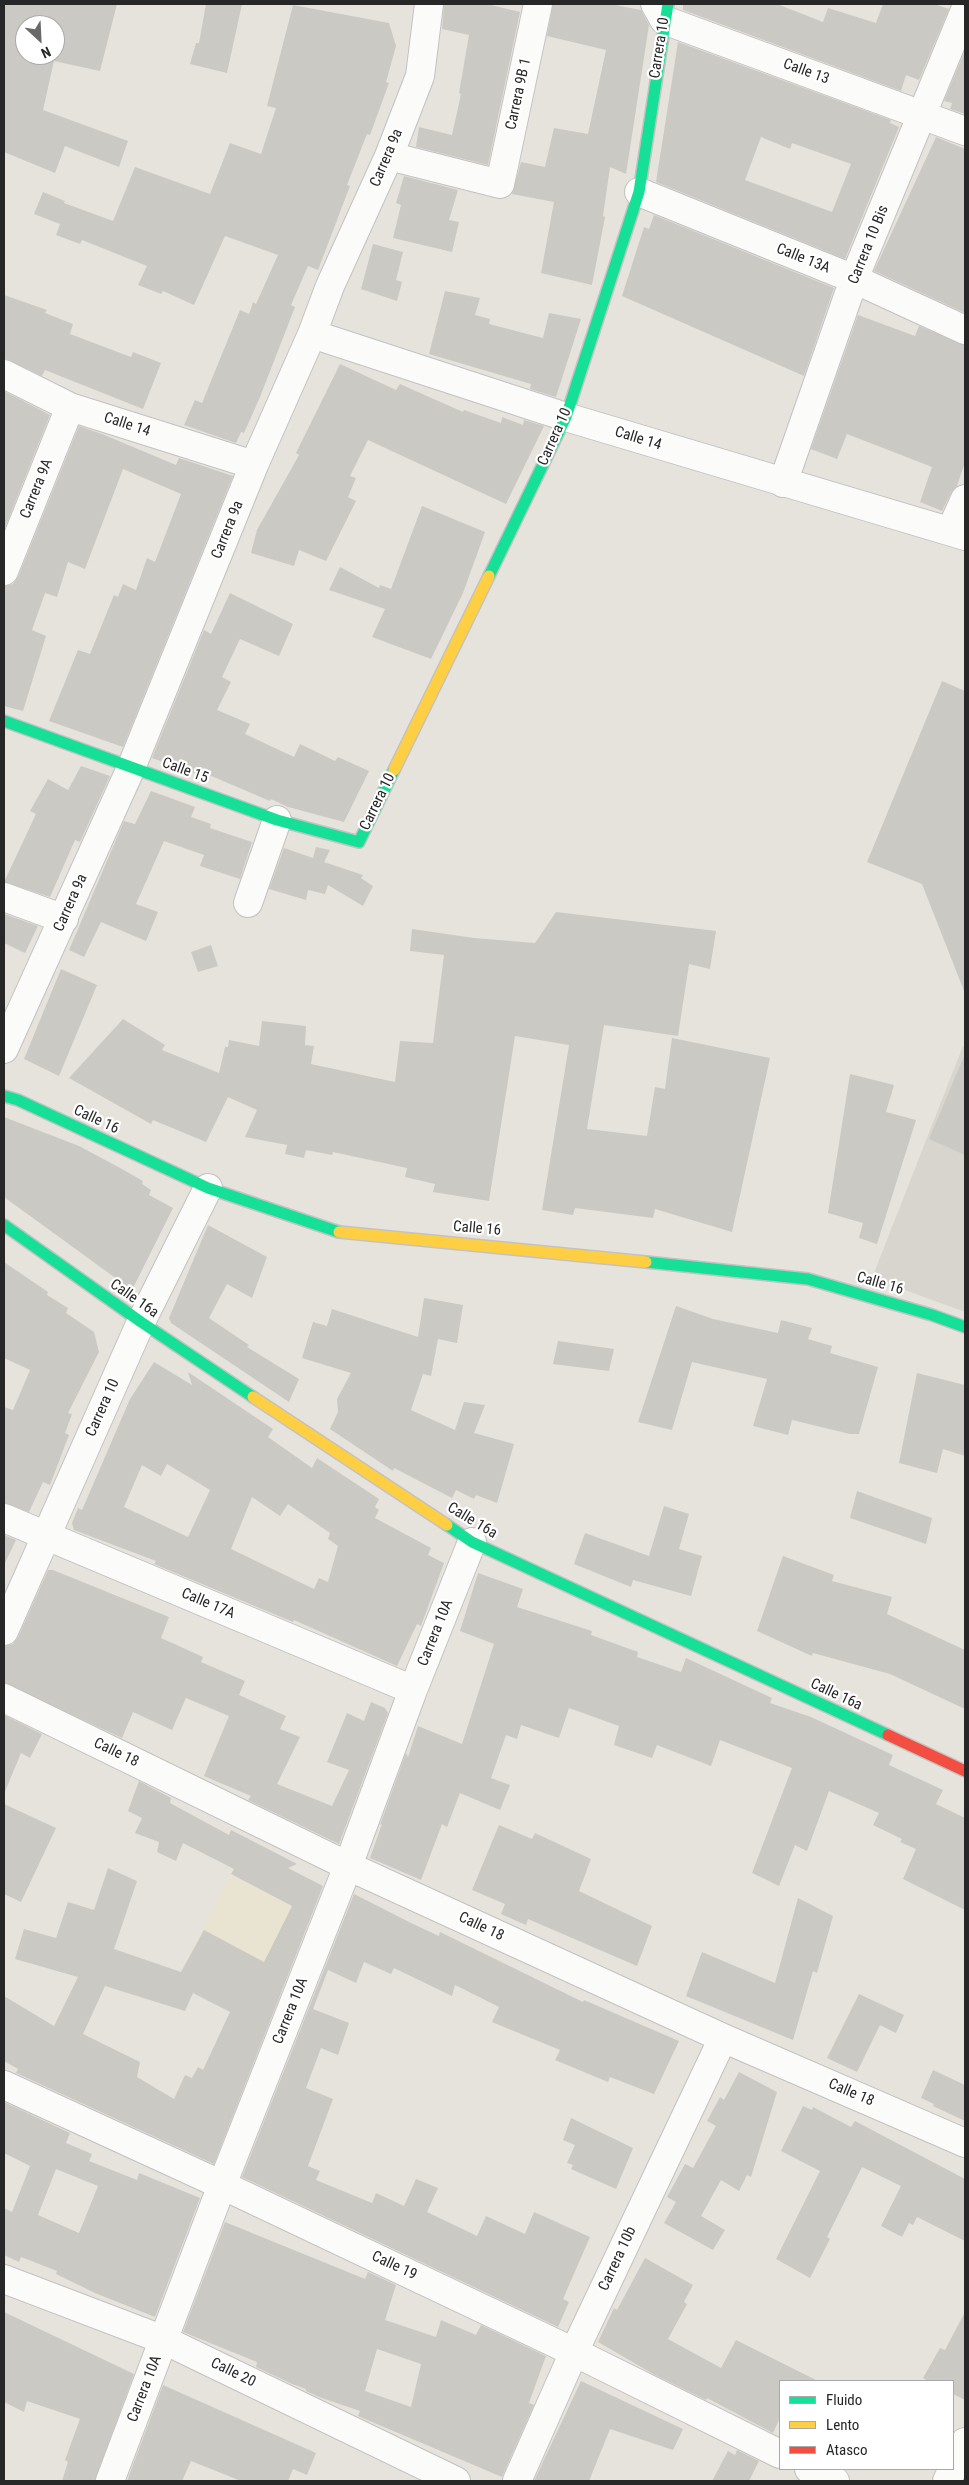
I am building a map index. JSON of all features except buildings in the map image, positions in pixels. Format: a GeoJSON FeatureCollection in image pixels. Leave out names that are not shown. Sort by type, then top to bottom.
{"type":"FeatureCollection","features":[{"type":"Feature","properties":{"kind":"main road","name":"Carrera 10"},"geometry":{"type":"LineString","coordinates":[[359,842],[566,417],[639,192],[662,9]]}},
{"type":"Feature","properties":{"kind":"main road","name":"Calle 15"},"geometry":{"type":"LineString","coordinates":[[4,721],[277,820],[359,842]]}},
{"type":"Feature","properties":{"kind":"main road","name":"Calle 16"},"geometry":{"type":"LineString","coordinates":[[4,1096],[18,1100],[208,1188],[332,1231],[508,1247],[808,1279],[932,1315],[965,1327]]}},
{"type":"Feature","properties":{"kind":"main road","name":"Calle 16a"},"geometry":{"type":"LineString","coordinates":[[4,1225],[140,1322],[472,1542],[965,1771]]}},
{"type":"Feature","properties":{"kind":"street","name":"Carrera 9a"},"geometry":{"type":"LineString","coordinates":[[4,1049],[131,768],[254,465],[312,334],[330,286],[389,156],[420,76],[429,4]]}},
{"type":"Feature","properties":{"kind":"street","name":"Carrera 9B 1"},"geometry":{"type":"LineString","coordinates":[[389,156],[500,184],[538,4]]}},
{"type":"Feature","properties":{"kind":"street","name":"Calle 13"},"geometry":{"type":"LineString","coordinates":[[662,9],[965,131]]}},
{"type":"Feature","properties":{"kind":"street","name":"Carrera 10 Bis"},"geometry":{"type":"LineString","coordinates":[[783,484],[854,279],[965,10]]}},
{"type":"Feature","properties":{"kind":"street","name":"Calle 13A"},"geometry":{"type":"LineString","coordinates":[[639,192],[854,279],[965,330]]}},
{"type":"Feature","properties":{"kind":"street","name":"Calle 14"},"geometry":{"type":"LineString","coordinates":[[312,334],[566,417],[783,484],[958,533]]}},
{"type":"Feature","properties":{"kind":"street","name":"Calle 14"},"geometry":{"type":"LineString","coordinates":[[4,374],[70,407],[254,465]]}},
{"type":"Feature","properties":{"kind":"street","name":"Carrera 9A"},"geometry":{"type":"LineString","coordinates":[[4,571],[70,407]]}},
{"type":"Feature","properties":{"kind":"street"},"geometry":{"type":"LineString","coordinates":[[958,533],[965,499]]}},
{"type":"Feature","properties":{"kind":"street"},"geometry":{"type":"LineString","coordinates":[[248,903],[277,820]]}},
{"type":"Feature","properties":{"kind":"street"},"geometry":{"type":"LineString","coordinates":[[4,897],[64,919]]}},
{"type":"Feature","properties":{"kind":"street","name":"Carrera 10"},"geometry":{"type":"LineString","coordinates":[[4,1631],[140,1322],[208,1188]]}},
{"type":"Feature","properties":{"kind":"street","name":"Calle 17A"},"geometry":{"type":"LineString","coordinates":[[4,1518],[413,1690]]}},
{"type":"Feature","properties":{"kind":"street","name":"Carrera 10A"},"geometry":{"type":"LineString","coordinates":[[110,2481],[222,2185],[348,1866],[413,1690],[472,1542]]}},
{"type":"Feature","properties":{"kind":"street","name":"Calle 18"},"geometry":{"type":"LineString","coordinates":[[4,1698],[348,1866],[722,2038],[965,2142]]}},
{"type":"Feature","properties":{"kind":"street","name":"Carrera 10b"},"geometry":{"type":"LineString","coordinates":[[517,2481],[574,2352],[722,2038]]}},
{"type":"Feature","properties":{"kind":"street","name":"Calle 19"},"geometry":{"type":"LineString","coordinates":[[4,2085],[222,2185],[574,2352],[779,2454]]}},
{"type":"Feature","properties":{"kind":"street","name":"Calle 20"},"geometry":{"type":"LineString","coordinates":[[4,2278],[164,2340],[456,2481]]}},
{"type":"Feature","properties":{"kind":"street"},"geometry":{"type":"LineString","coordinates":[[954,2466],[965,2442]]}},
{"type":"Feature","properties":{"kind":"street"},"geometry":{"type":"LineString","coordinates":[[811,2470],[835,2481]]}},
{"type":"Feature","properties":{"kind":"shaded area"},"geometry":{"type":"Polygon","coordinates":[[[963,1046],[965,1047],[965,1312],[872,1278],[963,1046]]]}},
{"type":"Feature","properties":{"kind":"shaded area"},"geometry":{"type":"Polygon","coordinates":[[[173,1805],[229,1835],[231,1831],[245,1846],[318,1883],[278,1965],[290,1971],[277,2002],[188,1959],[235,1866],[184,1843],[176,1861],[157,1852],[173,1805]]]}},
{"type":"Feature","properties":{"kind":"traffic: fast"},"geometry":{"type":"LineString","coordinates":[[489,576],[566,417],[639,192],[668,4]]}},
{"type":"Feature","properties":{"kind":"traffic: fast"},"geometry":{"type":"LineString","coordinates":[[4,721],[277,820],[359,842],[394,770]]}},
{"type":"Feature","properties":{"kind":"traffic: fast"},"geometry":{"type":"LineString","coordinates":[[4,1096],[18,1100],[208,1188],[339,1232]]}},
{"type":"Feature","properties":{"kind":"traffic: fast"},"geometry":{"type":"LineString","coordinates":[[4,1225],[141,1322],[253,1397]]}},
{"type":"Feature","properties":{"kind":"traffic: fast"},"geometry":{"type":"LineString","coordinates":[[646,1262],[808,1279],[932,1315],[965,1327]]}},
{"type":"Feature","properties":{"kind":"traffic: fast"},"geometry":{"type":"LineString","coordinates":[[447,1525],[472,1542],[888,1735]]}},
{"type":"Feature","properties":{"kind":"traffic: slow"},"geometry":{"type":"LineString","coordinates":[[394,770],[489,576]]}},
{"type":"Feature","properties":{"kind":"traffic: slow"},"geometry":{"type":"LineString","coordinates":[[339,1232],[646,1262]]}},
{"type":"Feature","properties":{"kind":"traffic: slow"},"geometry":{"type":"LineString","coordinates":[[253,1397],[447,1525]]}},
{"type":"Feature","properties":{"kind":"traffic: jam"},"geometry":{"type":"LineString","coordinates":[[888,1735],[965,1771]]}}]}
